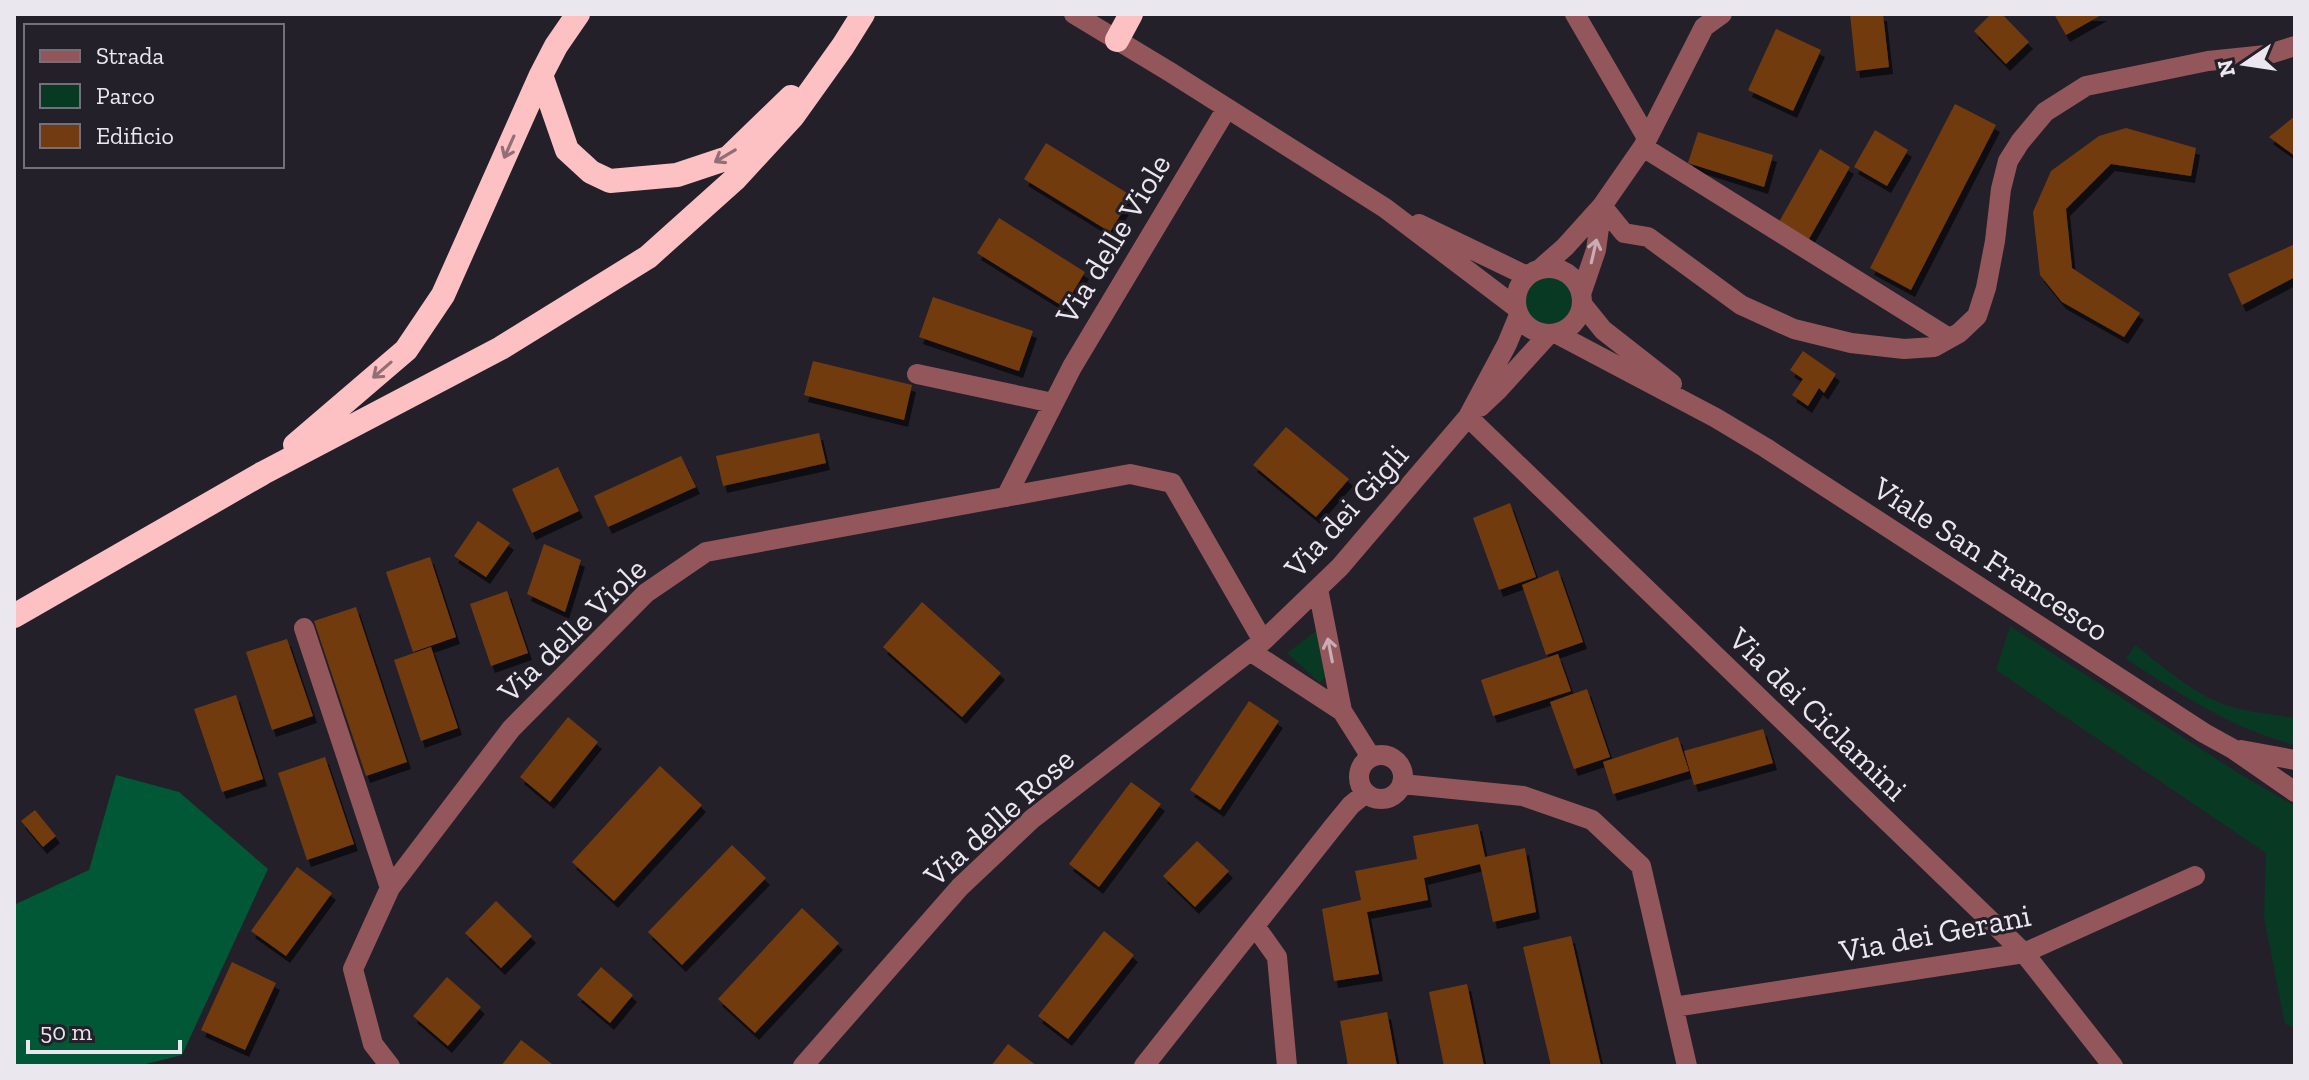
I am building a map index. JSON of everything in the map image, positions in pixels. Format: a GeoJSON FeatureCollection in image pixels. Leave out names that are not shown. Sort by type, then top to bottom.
{"type":"FeatureCollection","features":[{"type":"Feature","properties":{"kind":"highway"},"geometry":{"type":"LineString","coordinates":[[263,473],[406,350],[443,295],[541,75],[578,14]]}},
{"type":"Feature","properties":{"kind":"highway"},"geometry":{"type":"LineString","coordinates":[[14,616],[263,473],[501,348],[648,257],[735,179],[793,116],[863,14]]}},
{"type":"Feature","properties":{"kind":"highway"},"geometry":{"type":"LineString","coordinates":[[1117,40],[1131,14]]}},
{"type":"Feature","properties":{"kind":"highway"},"geometry":{"type":"LineString","coordinates":[[541,75],[567,150],[591,172],[610,181],[677,175],[728,158],[843,46]]}},
{"type":"Feature","properties":{"kind":"street"},"geometry":{"type":"LineString","coordinates":[[1074,14],[1385,208],[1469,280],[1518,312],[1530,329],[1553,334],[1566,330],[1574,323],[1596,250],[1602,206]]}},
{"type":"Feature","properties":{"kind":"street"},"geometry":{"type":"LineString","coordinates":[[1575,14],[1645,143],[1949,338]]}},
{"type":"Feature","properties":{"kind":"street"},"geometry":{"type":"LineString","coordinates":[[1518,312],[1517,292],[1565,247],[1602,206],[1645,143],[1704,27],[1722,14]]}},
{"type":"Feature","properties":{"kind":"street"},"geometry":{"type":"LineString","coordinates":[[1602,206],[1624,233],[1648,237],[1741,305],[1794,329],[1851,343],[1904,349],[1934,347],[1959,333],[1977,316],[1986,288],[2008,161],[2045,112],[2086,86],[2208,61],[2266,55],[2295,46]]}},
{"type":"Feature","properties":{"kind":"street","name":"Via delle Viole"},"geometry":{"type":"LineString","coordinates":[[1006,497],[1072,367],[1227,108]]}},
{"type":"Feature","properties":{"kind":"street"},"geometry":{"type":"LineString","coordinates":[[1385,208],[1534,273],[1559,270],[1577,284],[1582,299]]}},
{"type":"Feature","properties":{"kind":"street"},"geometry":{"type":"LineString","coordinates":[[1469,280],[1486,251]]}},
{"type":"Feature","properties":{"kind":"street","name":"Viale San Francesco"},"geometry":{"type":"LineString","coordinates":[[1582,299],[1619,356]]}},
{"type":"Feature","properties":{"kind":"street","name":"Via dei Gigli"},"geometry":{"type":"LineString","coordinates":[[1468,417],[1507,344],[1518,312]]}},
{"type":"Feature","properties":{"kind":"street","name":"Viale San Francesco"},"geometry":{"type":"LineString","coordinates":[[1553,334],[1619,356],[2233,749],[2295,792]]}},
{"type":"Feature","properties":{"kind":"street","name":"Via dei Gigli"},"geometry":{"type":"LineString","coordinates":[[1256,646],[1340,567],[1468,417],[1553,334]]}},
{"type":"Feature","properties":{"kind":"street"},"geometry":{"type":"LineString","coordinates":[[917,374],[1053,403]]}},
{"type":"Feature","properties":{"kind":"street","name":"Via dei Ciclamini"},"geometry":{"type":"LineString","coordinates":[[1468,417],[2024,953],[2113,1066]]}},
{"type":"Feature","properties":{"kind":"street","name":"Via delle Viole"},"geometry":{"type":"LineString","coordinates":[[390,1066],[373,1044],[353,969],[390,888],[511,729],[646,593],[706,552],[1130,474],[1172,483],[1256,646]]}},
{"type":"Feature","properties":{"kind":"street"},"geometry":{"type":"LineString","coordinates":[[1318,589],[1342,711]]}},
{"type":"Feature","properties":{"kind":"street"},"geometry":{"type":"LineString","coordinates":[[304,628],[390,888]]}},
{"type":"Feature","properties":{"kind":"street"},"geometry":{"type":"LineString","coordinates":[[1256,646],[1342,711],[1371,757]]}},
{"type":"Feature","properties":{"kind":"street","name":"Via delle Rose"},"geometry":{"type":"LineString","coordinates":[[803,1066],[960,887],[1021,828],[1256,646]]}},
{"type":"Feature","properties":{"kind":"street","name":"Viale San Francesco"},"geometry":{"type":"LineString","coordinates":[[2233,749],[2295,760]]}},
{"type":"Feature","properties":{"kind":"street"},"geometry":{"type":"LineString","coordinates":[[1386,755],[1398,763],[1402,784],[1393,795],[1379,799],[1361,788],[1361,767],[1371,757],[1386,755]]}},
{"type":"Feature","properties":{"kind":"street"},"geometry":{"type":"LineString","coordinates":[[1402,784],[1523,796],[1592,820],[1641,866],[1687,1066]]}},
{"type":"Feature","properties":{"kind":"street"},"geometry":{"type":"LineString","coordinates":[[1144,1066],[1351,805],[1366,793]]}},
{"type":"Feature","properties":{"kind":"street","name":"Via dei Gerani"},"geometry":{"type":"LineString","coordinates":[[1674,1007],[2024,953],[2195,876]]}},
{"type":"Feature","properties":{"kind":"street"},"geometry":{"type":"LineString","coordinates":[[1255,926],[1277,957],[1287,1066]]}},
{"type":"Feature","properties":{"kind":"green space"},"geometry":{"type":"Polygon","coordinates":[[[1550,278],[1567,286],[1575,303],[1567,320],[1550,328],[1533,320],[1525,303],[1533,286],[1550,278]]]}},
{"type":"Feature","properties":{"kind":"green space"},"geometry":{"type":"Polygon","coordinates":[[[2010,626],[2243,776],[2295,806],[2295,1028],[2285,1024],[2264,917],[2266,853],[1996,670],[2010,626]]]}},
{"type":"Feature","properties":{"kind":"green space"},"geometry":{"type":"Polygon","coordinates":[[[1316,631],[1329,673],[1320,683],[1287,653],[1316,631]]]}},
{"type":"Feature","properties":{"kind":"green space"},"geometry":{"type":"Polygon","coordinates":[[[2135,645],[2181,680],[2219,703],[2247,711],[2295,718],[2295,745],[2250,730],[2166,685],[2126,659],[2135,645]]]}},
{"type":"Feature","properties":{"kind":"green space"},"geometry":{"type":"Polygon","coordinates":[[[116,775],[179,792],[268,869],[182,1055],[138,1066],[14,1066],[14,905],[89,870],[116,775]]]}},
{"type":"Feature","properties":{"kind":"building"},"geometry":{"type":"Polygon","coordinates":[[[1850,14],[1883,14],[1889,67],[1856,71],[1850,14]]]}},
{"type":"Feature","properties":{"kind":"building"},"geometry":{"type":"Polygon","coordinates":[[[1991,14],[2002,14],[2029,42],[2006,64],[1974,31],[1991,14]]]}},
{"type":"Feature","properties":{"kind":"building"},"geometry":{"type":"Polygon","coordinates":[[[2054,14],[2103,14],[2066,35],[2054,14]]]}},
{"type":"Feature","properties":{"kind":"building"},"geometry":{"type":"Polygon","coordinates":[[[1776,29],[1821,50],[1793,111],[1748,90],[1776,29]]]}},
{"type":"Feature","properties":{"kind":"building"},"geometry":{"type":"Polygon","coordinates":[[[1955,104],[1996,125],[1911,290],[1870,268],[1955,104]]]}},
{"type":"Feature","properties":{"kind":"building"},"geometry":{"type":"Polygon","coordinates":[[[2295,116],[2295,156],[2269,137],[2295,116]]]}},
{"type":"Feature","properties":{"kind":"building"},"geometry":{"type":"Polygon","coordinates":[[[2126,128],[2196,148],[2191,176],[2111,164],[2066,209],[2072,268],[2140,313],[2124,337],[2062,302],[2040,275],[2033,212],[2051,171],[2099,136],[2126,128]]]}},
{"type":"Feature","properties":{"kind":"building"},"geometry":{"type":"Polygon","coordinates":[[[1875,130],[1908,150],[1887,186],[1854,167],[1875,130]]]}},
{"type":"Feature","properties":{"kind":"building"},"geometry":{"type":"Polygon","coordinates":[[[1698,132],[1773,155],[1764,187],[1688,163],[1698,132]]]}},
{"type":"Feature","properties":{"kind":"building"},"geometry":{"type":"Polygon","coordinates":[[[1046,143],[1132,196],[1110,232],[1024,179],[1046,143]]]}},
{"type":"Feature","properties":{"kind":"building"},"geometry":{"type":"Polygon","coordinates":[[[1820,149],[1850,167],[1809,239],[1779,222],[1820,149]]]}},
{"type":"Feature","properties":{"kind":"building"},"geometry":{"type":"Polygon","coordinates":[[[999,218],[1085,272],[1064,307],[977,253],[999,218]]]}},
{"type":"Feature","properties":{"kind":"building"},"geometry":{"type":"Polygon","coordinates":[[[2295,244],[2295,277],[2242,305],[2228,274],[2295,244]]]}},
{"type":"Feature","properties":{"kind":"building"},"geometry":{"type":"Polygon","coordinates":[[[933,297],[1033,331],[1019,371],[919,337],[933,297]]]}},
{"type":"Feature","properties":{"kind":"building"},"geometry":{"type":"Polygon","coordinates":[[[1803,351],[1836,374],[1824,393],[1819,388],[1808,406],[1792,395],[1803,379],[1790,370],[1803,351]]]}},
{"type":"Feature","properties":{"kind":"building"},"geometry":{"type":"Polygon","coordinates":[[[813,361],[912,385],[904,420],[804,395],[813,361]]]}},
{"type":"Feature","properties":{"kind":"building"},"geometry":{"type":"Polygon","coordinates":[[[1286,427],[1349,479],[1316,517],[1253,465],[1286,427]]]}},
{"type":"Feature","properties":{"kind":"building"},"geometry":{"type":"Polygon","coordinates":[[[819,433],[826,463],[723,486],[716,456],[819,433]]]}},
{"type":"Feature","properties":{"kind":"building"},"geometry":{"type":"Polygon","coordinates":[[[681,456],[696,487],[608,527],[594,496],[681,456]]]}},
{"type":"Feature","properties":{"kind":"building"},"geometry":{"type":"Polygon","coordinates":[[[558,467],[579,511],[532,533],[512,489],[558,467]]]}},
{"type":"Feature","properties":{"kind":"building"},"geometry":{"type":"Polygon","coordinates":[[[1510,503],[1536,577],[1499,590],[1473,518],[1510,503]]]}},
{"type":"Feature","properties":{"kind":"building"},"geometry":{"type":"Polygon","coordinates":[[[478,521],[510,543],[486,577],[454,556],[478,521]]]}},
{"type":"Feature","properties":{"kind":"building"},"geometry":{"type":"Polygon","coordinates":[[[544,544],[581,560],[565,612],[527,594],[544,544]]]}},
{"type":"Feature","properties":{"kind":"building"},"geometry":{"type":"Polygon","coordinates":[[[430,557],[456,637],[413,652],[386,572],[430,557]]]}},
{"type":"Feature","properties":{"kind":"building"},"geometry":{"type":"Polygon","coordinates":[[[1558,570],[1583,642],[1546,655],[1522,585],[1558,570]]]}},
{"type":"Feature","properties":{"kind":"building"},"geometry":{"type":"Polygon","coordinates":[[[507,591],[528,653],[491,666],[470,604],[507,591]]]}},
{"type":"Feature","properties":{"kind":"building"},"geometry":{"type":"Polygon","coordinates":[[[922,602],[1001,673],[962,717],[883,647],[922,602]]]}},
{"type":"Feature","properties":{"kind":"building"},"geometry":{"type":"Polygon","coordinates":[[[356,607],[407,762],[366,776],[314,621],[356,607]]]}},
{"type":"Feature","properties":{"kind":"building"},"geometry":{"type":"Polygon","coordinates":[[[287,639],[313,716],[272,730],[246,652],[287,639]]]}},
{"type":"Feature","properties":{"kind":"building"},"geometry":{"type":"Polygon","coordinates":[[[431,647],[458,728],[421,741],[394,660],[431,647]]]}},
{"type":"Feature","properties":{"kind":"building"},"geometry":{"type":"Polygon","coordinates":[[[1558,654],[1571,691],[1493,716],[1481,680],[1558,654]]]}},
{"type":"Feature","properties":{"kind":"building"},"geometry":{"type":"Polygon","coordinates":[[[1587,689],[1610,757],[1574,769],[1550,702],[1587,689]]]}},
{"type":"Feature","properties":{"kind":"building"},"geometry":{"type":"Polygon","coordinates":[[[236,695],[263,779],[222,792],[194,709],[236,695]]]}},
{"type":"Feature","properties":{"kind":"building"},"geometry":{"type":"Polygon","coordinates":[[[1249,701],[1279,721],[1220,810],[1190,790],[1249,701]]]}},
{"type":"Feature","properties":{"kind":"building"},"geometry":{"type":"Polygon","coordinates":[[[568,717],[598,742],[550,802],[520,777],[568,717]]]}},
{"type":"Feature","properties":{"kind":"building"},"geometry":{"type":"Polygon","coordinates":[[[1763,729],[1773,763],[1694,785],[1684,751],[1763,729]]]}},
{"type":"Feature","properties":{"kind":"building"},"geometry":{"type":"Polygon","coordinates":[[[1678,737],[1689,771],[1613,794],[1603,762],[1678,737]]]}},
{"type":"Feature","properties":{"kind":"building"},"geometry":{"type":"Polygon","coordinates":[[[325,757],[354,844],[307,860],[278,773],[325,757]]]}},
{"type":"Feature","properties":{"kind":"building"},"geometry":{"type":"Polygon","coordinates":[[[660,766],[702,805],[614,901],[572,862],[660,766]]]}},
{"type":"Feature","properties":{"kind":"building"},"geometry":{"type":"Polygon","coordinates":[[[1131,782],[1161,804],[1099,887],[1069,864],[1131,782]]]}},
{"type":"Feature","properties":{"kind":"building"},"geometry":{"type":"Polygon","coordinates":[[[35,810],[56,836],[43,847],[21,821],[35,810]]]}},
{"type":"Feature","properties":{"kind":"building"},"geometry":{"type":"Polygon","coordinates":[[[1478,824],[1485,857],[1525,848],[1536,912],[1493,922],[1480,864],[1424,878],[1428,900],[1367,912],[1379,974],[1334,981],[1322,909],[1361,900],[1355,871],[1417,859],[1413,836],[1478,824]]]}},
{"type":"Feature","properties":{"kind":"building"},"geometry":{"type":"Polygon","coordinates":[[[1197,841],[1229,871],[1195,907],[1163,876],[1197,841]]]}},
{"type":"Feature","properties":{"kind":"building"},"geometry":{"type":"Polygon","coordinates":[[[732,845],[766,878],[682,965],[648,932],[732,845]]]}},
{"type":"Feature","properties":{"kind":"building"},"geometry":{"type":"Polygon","coordinates":[[[297,867],[332,893],[286,956],[251,931],[297,867]]]}},
{"type":"Feature","properties":{"kind":"building"},"geometry":{"type":"Polygon","coordinates":[[[496,901],[532,936],[501,968],[465,933],[496,901]]]}},
{"type":"Feature","properties":{"kind":"building"},"geometry":{"type":"Polygon","coordinates":[[[802,908],[839,943],[755,1033],[718,999],[802,908]]]}},
{"type":"Feature","properties":{"kind":"building"},"geometry":{"type":"Polygon","coordinates":[[[1104,931],[1134,955],[1068,1039],[1038,1016],[1104,931]]]}},
{"type":"Feature","properties":{"kind":"building"},"geometry":{"type":"Polygon","coordinates":[[[1571,936],[1601,1066],[1551,1066],[1523,947],[1571,936]]]}},
{"type":"Feature","properties":{"kind":"building"},"geometry":{"type":"Polygon","coordinates":[[[232,962],[276,983],[245,1050],[201,1030],[232,962]]]}},
{"type":"Feature","properties":{"kind":"building"},"geometry":{"type":"Polygon","coordinates":[[[601,967],[633,995],[610,1023],[577,995],[601,967]]]}},
{"type":"Feature","properties":{"kind":"building"},"geometry":{"type":"Polygon","coordinates":[[[447,977],[481,1007],[448,1046],[413,1016],[447,977]]]}},
{"type":"Feature","properties":{"kind":"building"},"geometry":{"type":"Polygon","coordinates":[[[1467,984],[1484,1066],[1444,1066],[1429,992],[1467,984]]]}},
{"type":"Feature","properties":{"kind":"building"},"geometry":{"type":"Polygon","coordinates":[[[1387,1012],[1397,1066],[1348,1066],[1340,1021],[1387,1012]]]}},
{"type":"Feature","properties":{"kind":"building"},"geometry":{"type":"Polygon","coordinates":[[[521,1040],[552,1064],[501,1066],[521,1040]]]}},
{"type":"Feature","properties":{"kind":"building"},"geometry":{"type":"Polygon","coordinates":[[[1008,1044],[1037,1066],[991,1066],[1008,1044]]]}}]}
